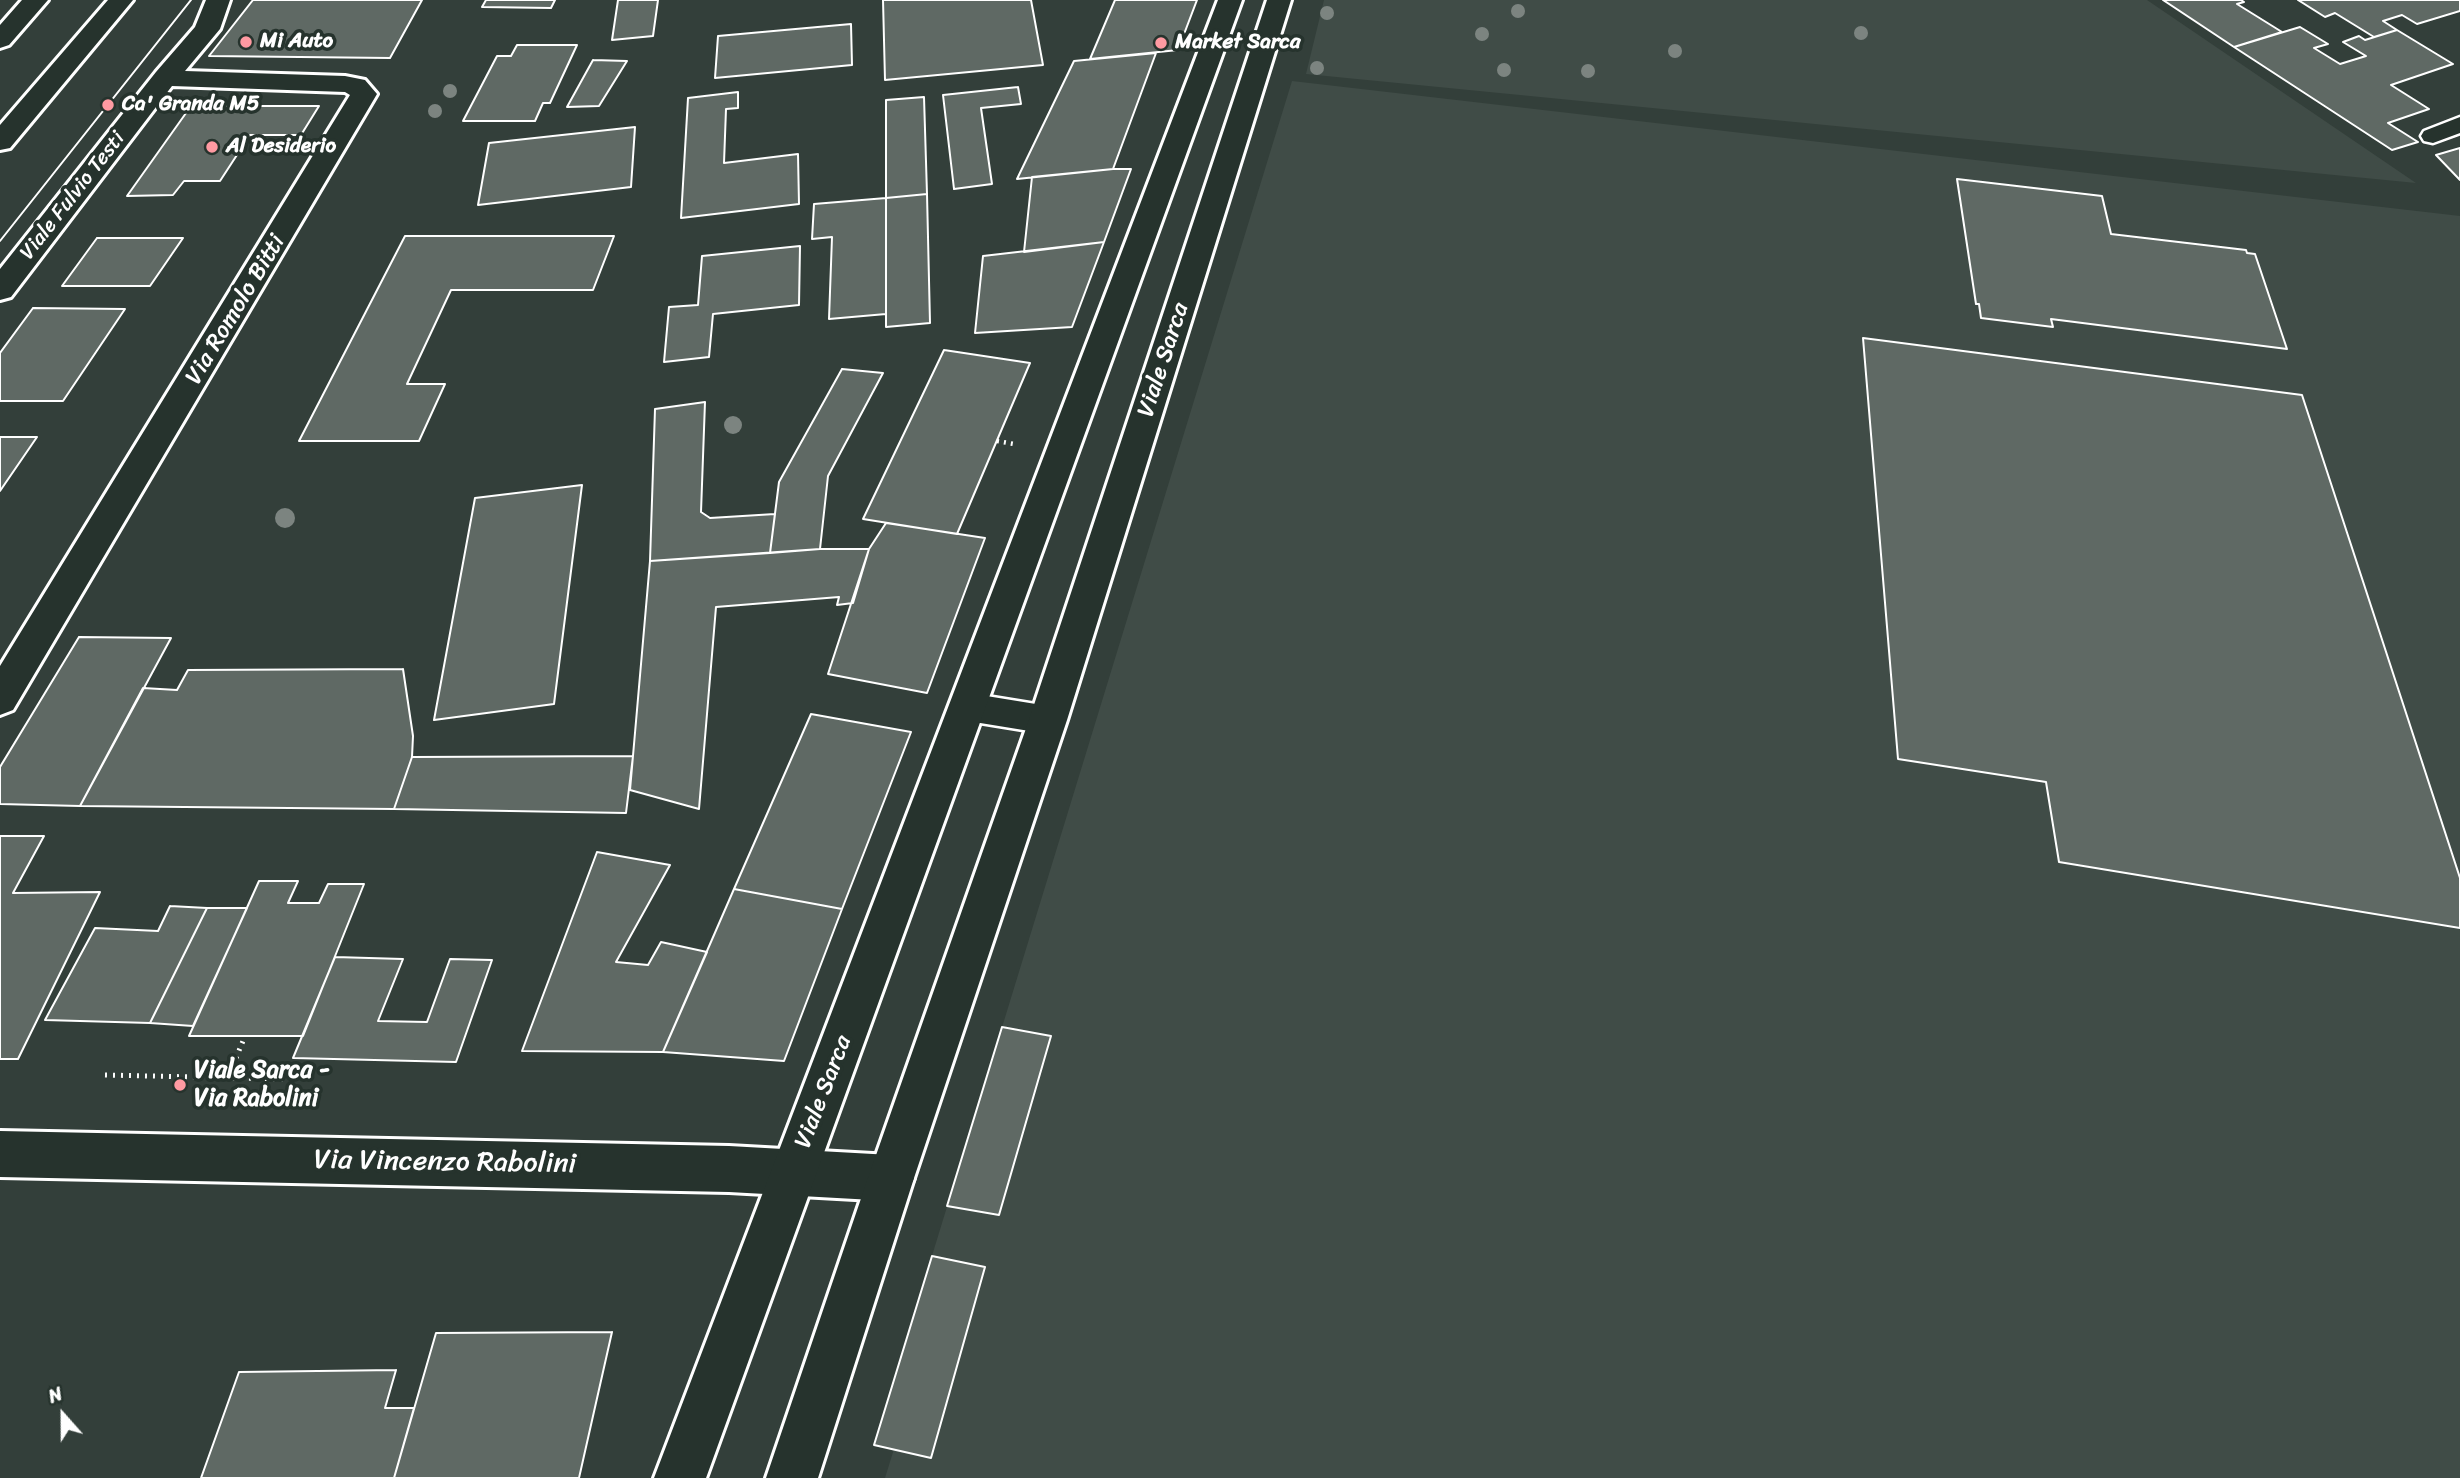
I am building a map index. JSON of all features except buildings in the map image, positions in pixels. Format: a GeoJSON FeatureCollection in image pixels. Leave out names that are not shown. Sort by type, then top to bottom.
{"type":"FeatureCollection","features":[{"type":"Feature","properties":{"kind":"street"},"geometry":{"type":"LineString","coordinates":[[0,40],[36,0]]}},
{"type":"Feature","properties":{"kind":"street"},"geometry":{"type":"LineString","coordinates":[[0,142],[121,0]]}},
{"type":"Feature","properties":{"kind":"street","name":"Viale Fulvio Testi"},"geometry":{"type":"LineString","coordinates":[[0,290],[165,78],[207,29],[218,0]]}},
{"type":"Feature","properties":{"kind":"street","name":"Viale Sarca"},"geometry":{"type":"LineString","coordinates":[[680,1478],[1230,0]]}},
{"type":"Feature","properties":{"kind":"street","name":"Viale Sarca"},"geometry":{"type":"LineString","coordinates":[[792,1478],[891,1178],[1048,720],[1279,0]]}},
{"type":"Feature","properties":{"kind":"street","name":"Via Romolo Bitti"},"geometry":{"type":"LineString","coordinates":[[0,699],[365,94],[356,86],[345,84],[165,78]]}},
{"type":"Feature","properties":{"kind":"street","name":"Via Vincenzo Rabolini"},"geometry":{"type":"LineString","coordinates":[[0,1154],[793,1172],[891,1178]]}},
{"type":"Feature","properties":{"kind":"lane"},"geometry":{"type":"LineString","coordinates":[[2432,136],[2460,124]]}},
{"type":"Feature","properties":{"kind":"lane"},"geometry":{"type":"LineString","coordinates":[[968,707],[1048,720]]}},
{"type":"Feature","properties":{"kind":"path"},"geometry":{"type":"LineString","coordinates":[[997,441],[1024,445]]}},
{"type":"Feature","properties":{"kind":"path"},"geometry":{"type":"LineString","coordinates":[[236,1058],[245,1036]]}},
{"type":"Feature","properties":{"kind":"path"},"geometry":{"type":"LineString","coordinates":[[104,1075],[284,1079]]}},
{"type":"Feature","properties":{"kind":"shaded area"},"geometry":{"type":"Polygon","coordinates":[[[1324,0],[2147,0],[2416,183],[1306,74],[1324,0]]]}},
{"type":"Feature","properties":{"kind":"shaded area"},"geometry":{"type":"Polygon","coordinates":[[[1292,81],[2460,216],[2460,1478],[885,1478],[894,1449],[874,1445],[1292,81]]]}},
{"type":"Feature","properties":{"kind":"tram line"},"geometry":{"type":"LineString","coordinates":[[0,241],[191,0]]}},
{"type":"Feature","properties":{"kind":"place","name":"Mi Auto"},"geometry":{"type":"Point","coordinates":[246,42]}},
{"type":"Feature","properties":{"kind":"place","name":"Market Sarca"},"geometry":{"type":"Point","coordinates":[1161,43]}},
{"type":"Feature","properties":{"kind":"place","name":"Ca' Granda M5"},"geometry":{"type":"Point","coordinates":[108,105]}},
{"type":"Feature","properties":{"kind":"place","name":"Al Desiderio"},"geometry":{"type":"Point","coordinates":[212,147]}},
{"type":"Feature","properties":{"kind":"place","name":"Viale Sarca - Via Rabolini"},"geometry":{"type":"Point","coordinates":[180,1085]}}]}
